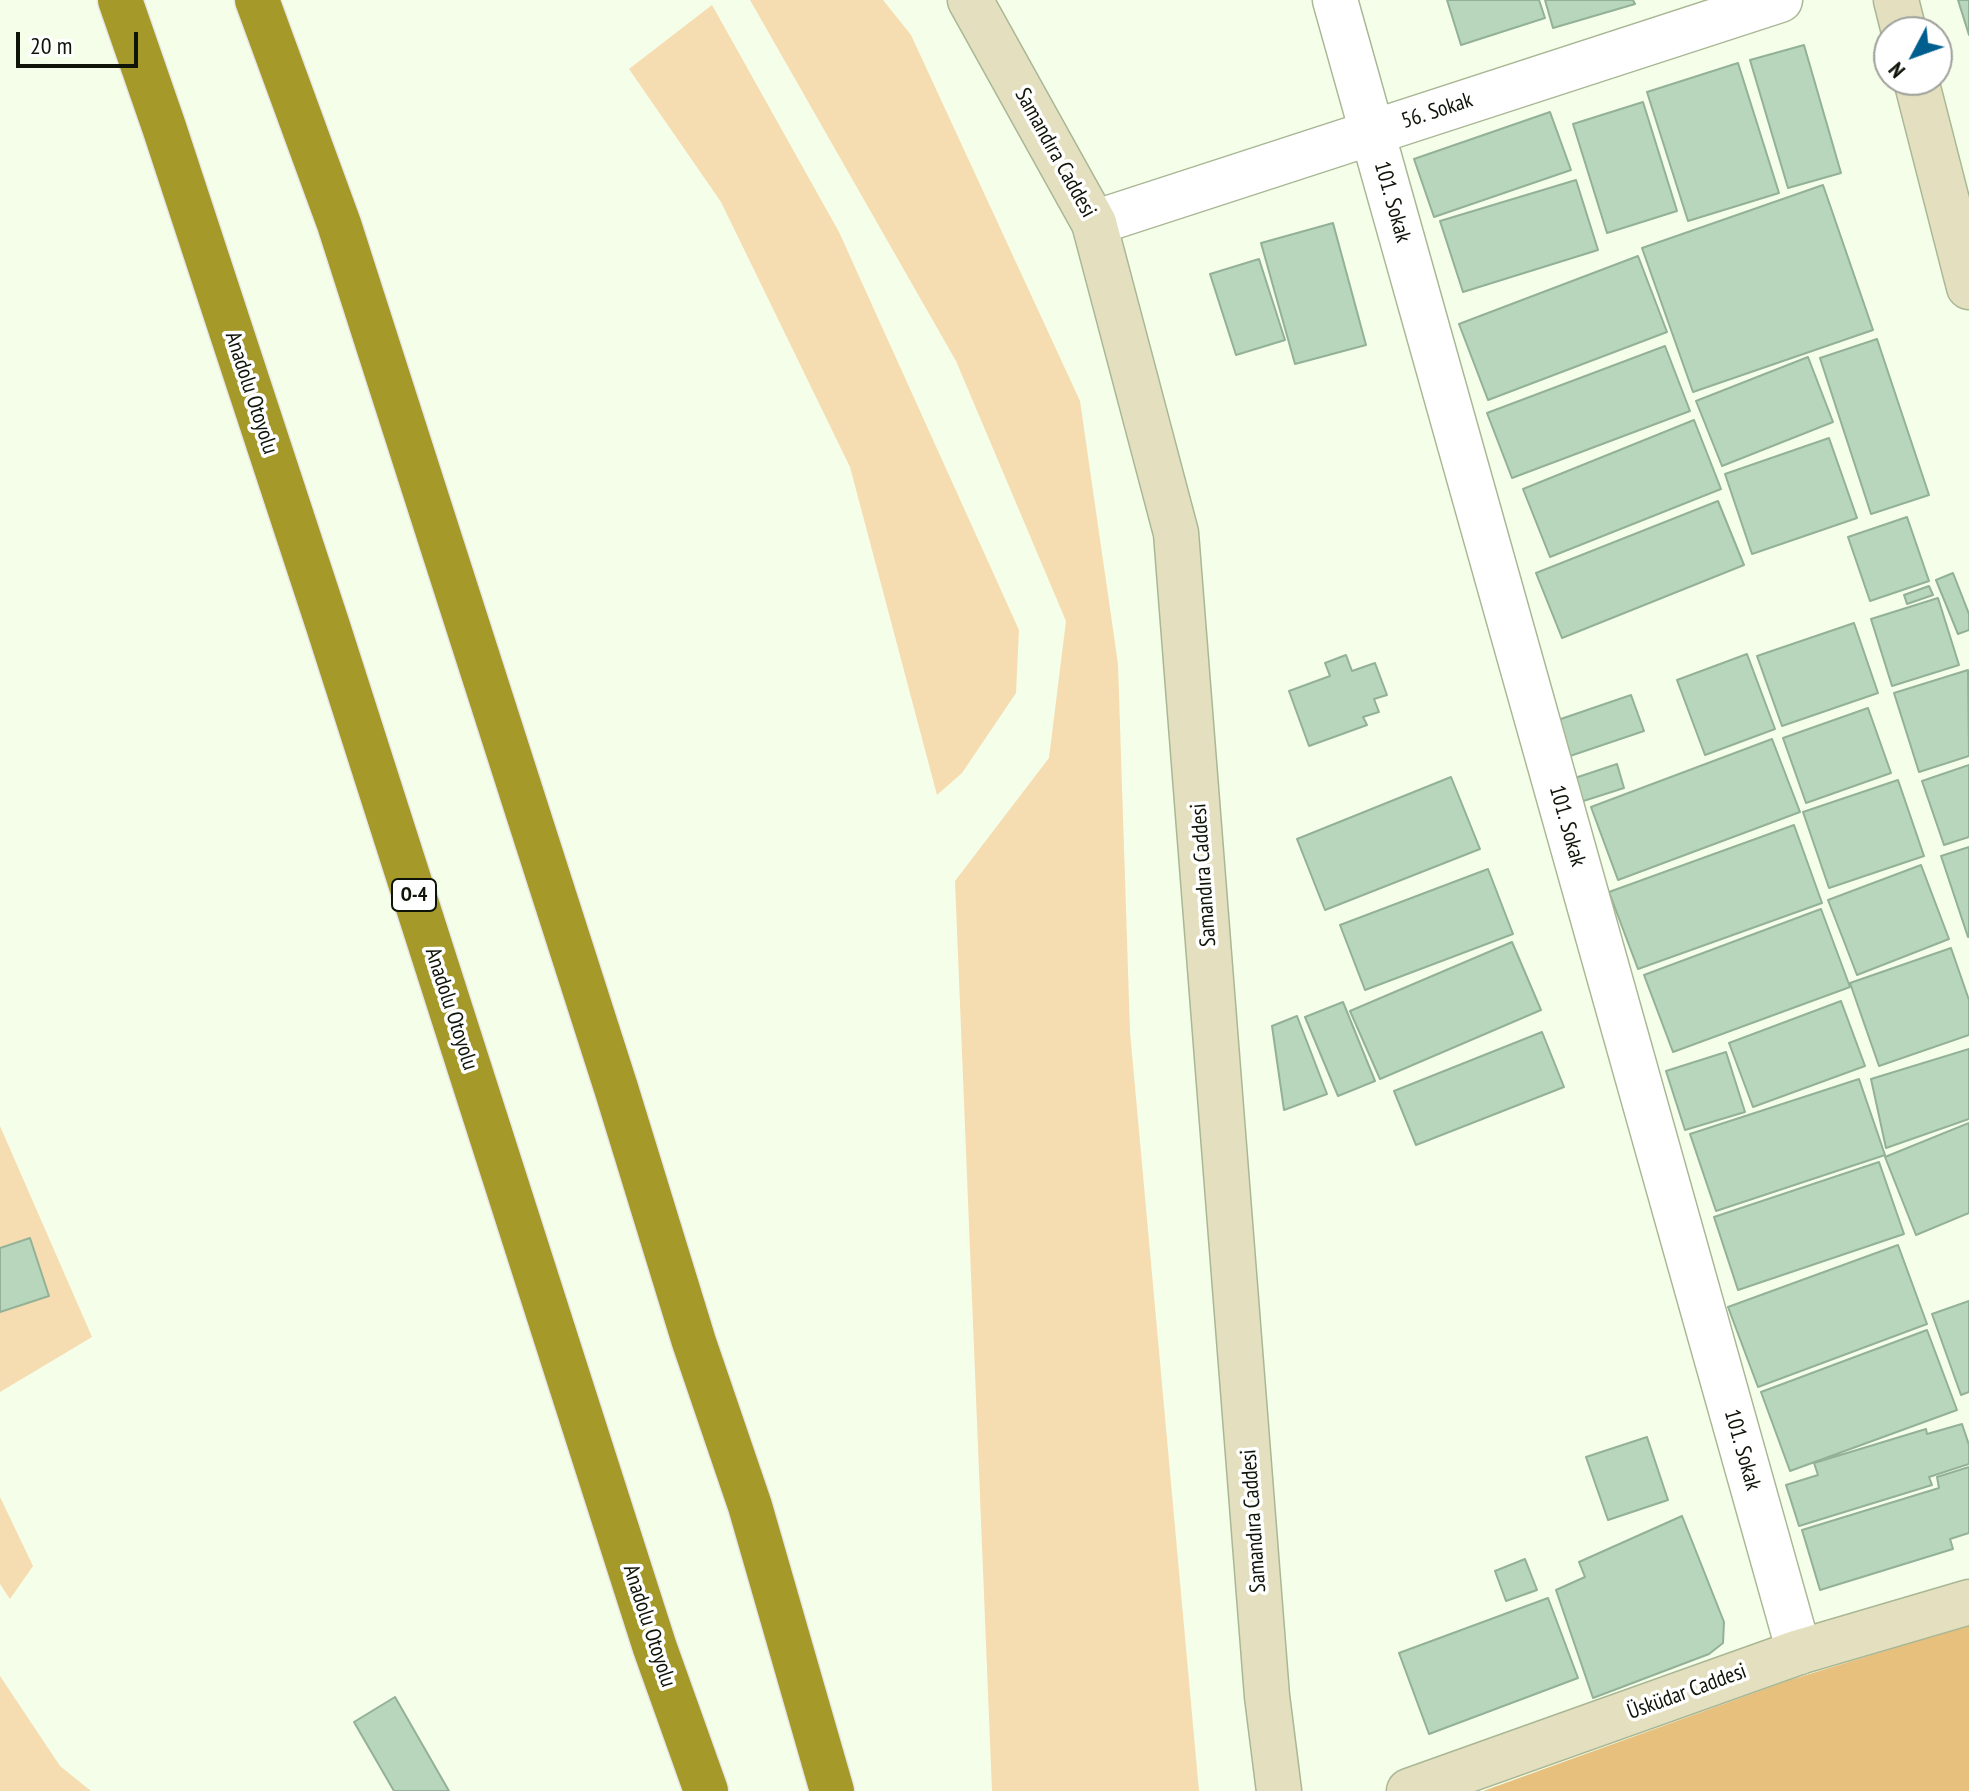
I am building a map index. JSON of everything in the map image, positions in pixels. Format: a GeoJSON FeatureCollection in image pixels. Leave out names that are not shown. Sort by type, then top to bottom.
{"type":"FeatureCollection","features":[{"type":"Feature","properties":{"kind":"highway","name":"Anadolu Otoyolu"},"geometry":{"type":"LineString","coordinates":[[120,0],[328,626],[650,1633],[706,1791]]}},
{"type":"Feature","properties":{"kind":"highway"},"geometry":{"type":"LineString","coordinates":[[257,0],[339,224],[616,1088],[694,1342],[750,1506],[832,1791]]}},
{"type":"Feature","properties":{"kind":"main road","name":"Samandıra Caddesi"},"geometry":{"type":"LineString","coordinates":[[970,0],[1094,223],[1176,533],[1267,1696],[1279,1791]]}},
{"type":"Feature","properties":{"kind":"main road"},"geometry":{"type":"LineString","coordinates":[[1920,96],[1969,287]]}},
{"type":"Feature","properties":{"kind":"main road","name":"Üsküdar Caddesi"},"geometry":{"type":"LineString","coordinates":[[1409,1791],[1799,1652],[1969,1602]]}},
{"type":"Feature","properties":{"kind":"street","name":"101. Sokak"},"geometry":{"type":"LineString","coordinates":[[1335,0],[1799,1652]]}},
{"type":"Feature","properties":{"kind":"street","name":"56. Sokak"},"geometry":{"type":"LineString","coordinates":[[1094,223],[1780,0]]}},
{"type":"Feature","properties":{"kind":"shaded area"},"geometry":{"type":"Polygon","coordinates":[[[750,0],[883,0],[911,35],[1080,401],[1118,664],[1130,1032],[1199,1791],[992,1791],[955,881],[1049,758],[1066,621],[956,361],[750,0]]]}},
{"type":"Feature","properties":{"kind":"shaded area"},"geometry":{"type":"Polygon","coordinates":[[[712,5],[839,232],[1019,630],[1016,693],[962,773],[937,795],[850,467],[721,202],[629,69],[712,5]]]}},
{"type":"Feature","properties":{"kind":"shaded area"},"geometry":{"type":"Polygon","coordinates":[[[0,1126],[92,1337],[0,1392],[0,1126]]]}},
{"type":"Feature","properties":{"kind":"shaded area"},"geometry":{"type":"Polygon","coordinates":[[[0,1497],[33,1566],[10,1599],[0,1584],[0,1497]]]}},
{"type":"Feature","properties":{"kind":"shaded area"},"geometry":{"type":"Polygon","coordinates":[[[1969,1625],[1969,1791],[1483,1791],[1790,1680],[1969,1625]]]}},
{"type":"Feature","properties":{"kind":"shaded area"},"geometry":{"type":"Polygon","coordinates":[[[0,1676],[60,1766],[91,1791],[0,1791],[0,1676]]]}},
{"type":"Feature","properties":{"kind":"building"},"geometry":{"type":"Polygon","coordinates":[[[1447,0],[1539,0],[1545,18],[1461,45],[1447,0]]]}},
{"type":"Feature","properties":{"kind":"building"},"geometry":{"type":"Polygon","coordinates":[[[1545,0],[1633,0],[1635,4],[1553,28],[1545,0]]]}},
{"type":"Feature","properties":{"kind":"building"},"geometry":{"type":"Polygon","coordinates":[[[1958,0],[1969,0],[1969,35],[1958,0]]]}},
{"type":"Feature","properties":{"kind":"building"},"geometry":{"type":"Polygon","coordinates":[[[1804,45],[1841,173],[1788,188],[1750,60],[1804,45]]]}},
{"type":"Feature","properties":{"kind":"building"},"geometry":{"type":"Polygon","coordinates":[[[1738,63],[1779,193],[1688,221],[1647,92],[1738,63]]]}},
{"type":"Feature","properties":{"kind":"building"},"geometry":{"type":"Polygon","coordinates":[[[1643,102],[1677,211],[1607,233],[1573,124],[1643,102]]]}},
{"type":"Feature","properties":{"kind":"building"},"geometry":{"type":"Polygon","coordinates":[[[1550,112],[1571,170],[1434,217],[1414,159],[1550,112]]]}},
{"type":"Feature","properties":{"kind":"building"},"geometry":{"type":"Polygon","coordinates":[[[1576,180],[1598,250],[1463,292],[1440,221],[1576,180]]]}},
{"type":"Feature","properties":{"kind":"building"},"geometry":{"type":"Polygon","coordinates":[[[1823,185],[1873,330],[1693,392],[1642,248],[1823,185]]]}},
{"type":"Feature","properties":{"kind":"building"},"geometry":{"type":"Polygon","coordinates":[[[1333,223],[1366,345],[1295,364],[1261,243],[1333,223]]]}},
{"type":"Feature","properties":{"kind":"building"},"geometry":{"type":"Polygon","coordinates":[[[1638,256],[1667,332],[1488,400],[1459,324],[1638,256]]]}},
{"type":"Feature","properties":{"kind":"building"},"geometry":{"type":"Polygon","coordinates":[[[1259,259],[1285,340],[1236,355],[1210,274],[1259,259]]]}},
{"type":"Feature","properties":{"kind":"building"},"geometry":{"type":"Polygon","coordinates":[[[1877,339],[1929,495],[1871,514],[1820,358],[1877,339]]]}},
{"type":"Feature","properties":{"kind":"building"},"geometry":{"type":"Polygon","coordinates":[[[1665,346],[1690,411],[1512,478],[1487,413],[1665,346]]]}},
{"type":"Feature","properties":{"kind":"building"},"geometry":{"type":"Polygon","coordinates":[[[1808,357],[1833,422],[1722,466],[1696,401],[1808,357]]]}},
{"type":"Feature","properties":{"kind":"building"},"geometry":{"type":"Polygon","coordinates":[[[1694,420],[1721,489],[1550,557],[1523,489],[1694,420]]]}},
{"type":"Feature","properties":{"kind":"building"},"geometry":{"type":"Polygon","coordinates":[[[1829,438],[1857,518],[1752,554],[1725,474],[1829,438]]]}},
{"type":"Feature","properties":{"kind":"building"},"geometry":{"type":"Polygon","coordinates":[[[1718,501],[1744,565],[1562,638],[1536,573],[1718,501]]]}},
{"type":"Feature","properties":{"kind":"building"},"geometry":{"type":"Polygon","coordinates":[[[1907,517],[1929,581],[1870,601],[1848,537],[1907,517]]]}},
{"type":"Feature","properties":{"kind":"building"},"geometry":{"type":"Polygon","coordinates":[[[1953,573],[1969,614],[1969,630],[1958,634],[1936,580],[1953,573]]]}},
{"type":"Feature","properties":{"kind":"building"},"geometry":{"type":"Polygon","coordinates":[[[1929,586],[1933,595],[1907,604],[1904,595],[1929,586]]]}},
{"type":"Feature","properties":{"kind":"building"},"geometry":{"type":"Polygon","coordinates":[[[1938,598],[1959,665],[1892,686],[1871,619],[1938,598]]]}},
{"type":"Feature","properties":{"kind":"building"},"geometry":{"type":"Polygon","coordinates":[[[1854,623],[1878,693],[1782,726],[1757,656],[1854,623]]]}},
{"type":"Feature","properties":{"kind":"building"},"geometry":{"type":"Polygon","coordinates":[[[1747,654],[1775,729],[1705,755],[1677,680],[1747,654]]]}},
{"type":"Feature","properties":{"kind":"building"},"geometry":{"type":"Polygon","coordinates":[[[1346,655],[1352,671],[1375,663],[1387,695],[1374,699],[1379,712],[1363,717],[1367,725],[1309,746],[1289,691],[1330,676],[1325,663],[1346,655]]]}},
{"type":"Feature","properties":{"kind":"building"},"geometry":{"type":"Polygon","coordinates":[[[1968,670],[1969,756],[1919,772],[1894,693],[1968,670]]]}},
{"type":"Feature","properties":{"kind":"building"},"geometry":{"type":"Polygon","coordinates":[[[1631,695],[1644,731],[1564,758],[1552,722],[1631,695]]]}},
{"type":"Feature","properties":{"kind":"building"},"geometry":{"type":"Polygon","coordinates":[[[1868,708],[1891,773],[1806,803],[1783,738],[1868,708]]]}},
{"type":"Feature","properties":{"kind":"building"},"geometry":{"type":"Polygon","coordinates":[[[1772,739],[1800,812],[1618,880],[1591,807],[1772,739]]]}},
{"type":"Feature","properties":{"kind":"building"},"geometry":{"type":"Polygon","coordinates":[[[1617,764],[1624,788],[1574,804],[1566,781],[1617,764]]]}},
{"type":"Feature","properties":{"kind":"building"},"geometry":{"type":"Polygon","coordinates":[[[1969,765],[1969,837],[1944,845],[1922,781],[1969,765]]]}},
{"type":"Feature","properties":{"kind":"building"},"geometry":{"type":"Polygon","coordinates":[[[1451,777],[1480,849],[1325,910],[1297,839],[1451,777]]]}},
{"type":"Feature","properties":{"kind":"building"},"geometry":{"type":"Polygon","coordinates":[[[1898,780],[1924,856],[1829,888],[1803,812],[1898,780]]]}},
{"type":"Feature","properties":{"kind":"building"},"geometry":{"type":"Polygon","coordinates":[[[1794,825],[1822,903],[1638,969],[1609,892],[1794,825]]]}},
{"type":"Feature","properties":{"kind":"building"},"geometry":{"type":"Polygon","coordinates":[[[1969,847],[1969,937],[1968,937],[1941,856],[1969,847]]]}},
{"type":"Feature","properties":{"kind":"building"},"geometry":{"type":"Polygon","coordinates":[[[1921,865],[1949,939],[1857,975],[1828,900],[1921,865]]]}},
{"type":"Feature","properties":{"kind":"building"},"geometry":{"type":"Polygon","coordinates":[[[1488,869],[1513,934],[1365,990],[1340,925],[1488,869]]]}},
{"type":"Feature","properties":{"kind":"building"},"geometry":{"type":"Polygon","coordinates":[[[1821,909],[1850,987],[1673,1052],[1644,975],[1821,909]]]}},
{"type":"Feature","properties":{"kind":"building"},"geometry":{"type":"Polygon","coordinates":[[[1512,942],[1541,1010],[1380,1079],[1350,1011],[1512,942]]]}},
{"type":"Feature","properties":{"kind":"building"},"geometry":{"type":"Polygon","coordinates":[[[1951,948],[1969,1000],[1969,1035],[1879,1066],[1850,983],[1951,948]]]}},
{"type":"Feature","properties":{"kind":"building"},"geometry":{"type":"Polygon","coordinates":[[[1841,1001],[1865,1066],[1753,1107],[1729,1043],[1841,1001]]]}},
{"type":"Feature","properties":{"kind":"building"},"geometry":{"type":"Polygon","coordinates":[[[1343,1002],[1375,1081],[1338,1096],[1305,1017],[1343,1002]]]}},
{"type":"Feature","properties":{"kind":"building"},"geometry":{"type":"Polygon","coordinates":[[[1297,1016],[1327,1094],[1284,1110],[1272,1026],[1297,1016]]]}},
{"type":"Feature","properties":{"kind":"building"},"geometry":{"type":"Polygon","coordinates":[[[1542,1032],[1564,1087],[1416,1145],[1394,1091],[1542,1032]]]}},
{"type":"Feature","properties":{"kind":"building"},"geometry":{"type":"Polygon","coordinates":[[[1969,1049],[1969,1119],[1886,1148],[1871,1079],[1969,1049]]]}},
{"type":"Feature","properties":{"kind":"building"},"geometry":{"type":"Polygon","coordinates":[[[1726,1052],[1745,1112],[1685,1130],[1666,1071],[1726,1052]]]}},
{"type":"Feature","properties":{"kind":"building"},"geometry":{"type":"Polygon","coordinates":[[[1859,1079],[1885,1155],[1716,1211],[1690,1134],[1859,1079]]]}},
{"type":"Feature","properties":{"kind":"building"},"geometry":{"type":"Polygon","coordinates":[[[1969,1123],[1969,1213],[1916,1235],[1885,1157],[1969,1123]]]}},
{"type":"Feature","properties":{"kind":"building"},"geometry":{"type":"Polygon","coordinates":[[[1879,1162],[1904,1234],[1738,1290],[1714,1217],[1879,1162]]]}},
{"type":"Feature","properties":{"kind":"building"},"geometry":{"type":"Polygon","coordinates":[[[30,1238],[49,1296],[0,1312],[0,1248],[30,1238]]]}},
{"type":"Feature","properties":{"kind":"building"},"geometry":{"type":"Polygon","coordinates":[[[1898,1245],[1927,1324],[1758,1387],[1728,1307],[1898,1245]]]}},
{"type":"Feature","properties":{"kind":"building"},"geometry":{"type":"Polygon","coordinates":[[[1969,1301],[1969,1392],[1961,1395],[1932,1314],[1969,1301]]]}},
{"type":"Feature","properties":{"kind":"building"},"geometry":{"type":"Polygon","coordinates":[[[1927,1330],[1957,1410],[1790,1471],[1761,1392],[1927,1330]]]}},
{"type":"Feature","properties":{"kind":"building"},"geometry":{"type":"Polygon","coordinates":[[[1962,1424],[1969,1445],[1969,1464],[1929,1477],[1932,1485],[1799,1526],[1786,1485],[1818,1475],[1814,1463],[1926,1429],[1927,1434],[1962,1424]]]}},
{"type":"Feature","properties":{"kind":"building"},"geometry":{"type":"Polygon","coordinates":[[[1647,1437],[1668,1500],[1608,1520],[1586,1457],[1647,1437]]]}},
{"type":"Feature","properties":{"kind":"building"},"geometry":{"type":"Polygon","coordinates":[[[1969,1467],[1969,1533],[1950,1539],[1953,1549],[1820,1590],[1802,1530],[1939,1488],[1937,1477],[1969,1467]]]}},
{"type":"Feature","properties":{"kind":"building"},"geometry":{"type":"Polygon","coordinates":[[[1682,1516],[1724,1622],[1723,1643],[1709,1654],[1593,1698],[1556,1590],[1585,1577],[1579,1562],[1682,1516]]]}},
{"type":"Feature","properties":{"kind":"building"},"geometry":{"type":"Polygon","coordinates":[[[1525,1559],[1537,1590],[1506,1601],[1495,1571],[1525,1559]]]}},
{"type":"Feature","properties":{"kind":"building"},"geometry":{"type":"Polygon","coordinates":[[[1548,1598],[1578,1678],[1429,1734],[1399,1653],[1548,1598]]]}},
{"type":"Feature","properties":{"kind":"building"},"geometry":{"type":"Polygon","coordinates":[[[395,1697],[449,1791],[394,1791],[354,1722],[395,1697]]]}}]}
